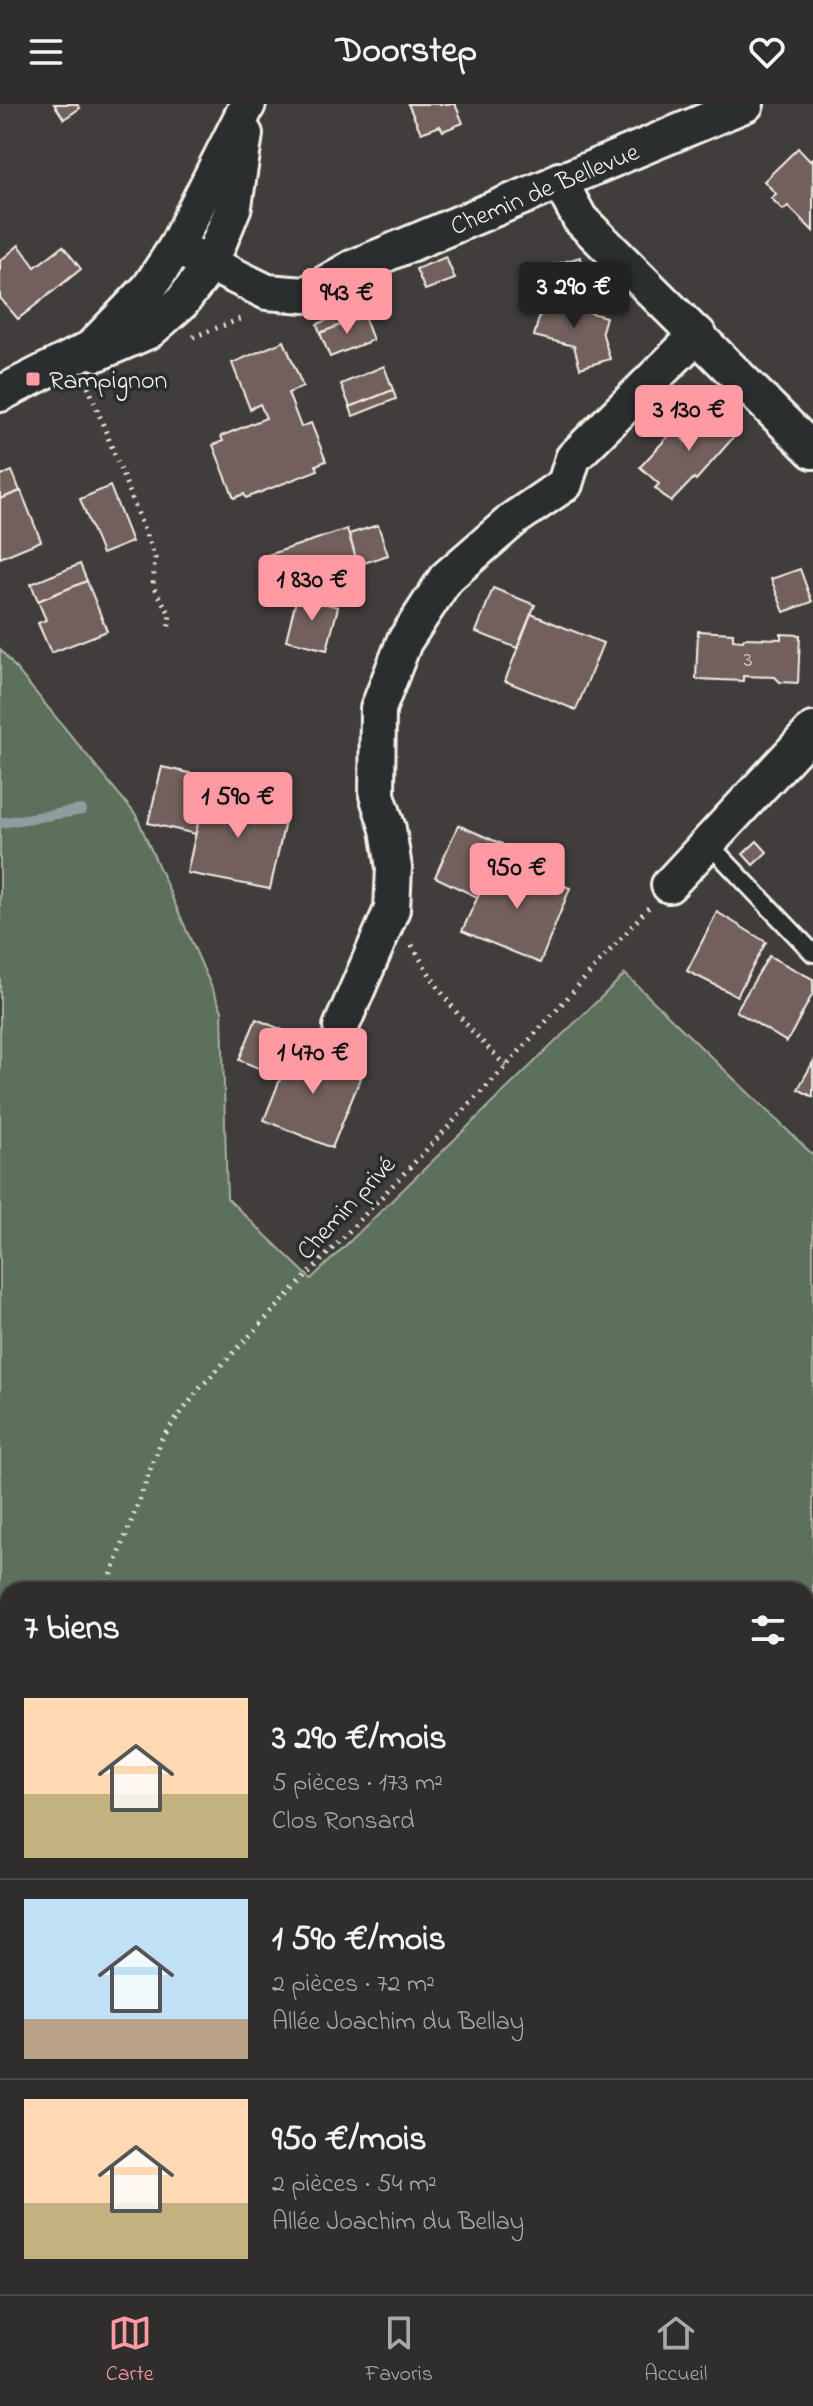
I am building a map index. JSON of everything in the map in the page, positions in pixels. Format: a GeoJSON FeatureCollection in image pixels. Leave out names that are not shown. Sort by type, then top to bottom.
{"type":"FeatureCollection","features":[{"type":"Feature","properties":{"kind":"street"},"geometry":{"type":"LineString","coordinates":[[71,373],[149,288],[176,247],[249,104]]}},
{"type":"Feature","properties":{"kind":"street"},"geometry":{"type":"LineString","coordinates":[[0,394],[71,373],[92,356],[149,331],[182,302],[210,265],[234,206],[249,104]]}},
{"type":"Feature","properties":{"kind":"street","name":"Chemin de Bellevue"},"geometry":{"type":"LineString","coordinates":[[176,247],[267,292],[305,295],[352,268],[746,104]]}},
{"type":"Feature","properties":{"kind":"street"},"geometry":{"type":"LineString","coordinates":[[559,180],[580,219],[813,451]]}},
{"type":"Feature","properties":{"kind":"street"},"geometry":{"type":"LineString","coordinates":[[341,1027],[392,909],[394,868],[388,829],[377,795],[378,709],[404,642],[446,578],[515,518],[565,484],[573,458],[698,334]]}},
{"type":"Feature","properties":{"kind":"street"},"geometry":{"type":"LineString","coordinates":[[669,885],[813,730]]}},
{"type":"Feature","properties":{"kind":"lane"},"geometry":{"type":"LineString","coordinates":[[708,843],[813,953]]}},
{"type":"Feature","properties":{"kind":"path"},"geometry":{"type":"LineString","coordinates":[[71,373],[155,558],[153,587],[170,614],[168,632]]}},
{"type":"Feature","properties":{"kind":"path","name":"Chemin privé"},"geometry":{"type":"LineString","coordinates":[[109,1582],[162,1438],[200,1388],[506,1066],[669,885]]}},
{"type":"Feature","properties":{"kind":"path"},"geometry":{"type":"LineString","coordinates":[[392,909],[439,991],[468,1028],[506,1066]]}},
{"type":"Feature","properties":{"kind":"green space"},"geometry":{"type":"Polygon","coordinates":[[[0,649],[136,815],[222,1011],[227,1198],[311,1279],[625,974],[813,1155],[813,1582],[0,1582],[0,649]]]}},
{"type":"Feature","properties":{"kind":"building"},"geometry":{"type":"Polygon","coordinates":[[[54,104],[77,104],[80,108],[64,119],[54,104]]]}},
{"type":"Feature","properties":{"kind":"building"},"geometry":{"type":"Polygon","coordinates":[[[408,104],[455,104],[463,123],[443,131],[440,126],[421,133],[408,104]]]}},
{"type":"Feature","properties":{"kind":"building"},"geometry":{"type":"Polygon","coordinates":[[[798,148],[810,161],[813,158],[813,231],[788,206],[783,210],[771,198],[776,194],[764,181],[798,148]]]}},
{"type":"Feature","properties":{"kind":"building"},"geometry":{"type":"Polygon","coordinates":[[[19,245],[35,267],[63,246],[81,269],[18,319],[0,298],[0,261],[19,245]]]}},
{"type":"Feature","properties":{"kind":"building"},"geometry":{"type":"Polygon","coordinates":[[[446,257],[455,279],[425,290],[416,269],[446,257]]]}},
{"type":"Feature","properties":{"kind":"building"},"geometry":{"type":"Polygon","coordinates":[[[580,257],[587,279],[557,288],[550,266],[580,257]]]}},
{"type":"Feature","properties":{"kind":"building"},"geometry":{"type":"Polygon","coordinates":[[[583,299],[580,310],[606,317],[602,331],[610,359],[580,368],[574,346],[534,336],[544,300],[565,306],[567,300],[583,299]]]}},
{"type":"Feature","properties":{"kind":"building"},"geometry":{"type":"Polygon","coordinates":[[[360,307],[364,316],[320,333],[317,324],[360,307]]]}},
{"type":"Feature","properties":{"kind":"building"},"geometry":{"type":"Polygon","coordinates":[[[364,316],[373,340],[330,357],[320,333],[364,316]]]}},
{"type":"Feature","properties":{"kind":"building"},"geometry":{"type":"Polygon","coordinates":[[[284,341],[303,387],[288,393],[301,427],[311,423],[326,461],[316,465],[318,470],[246,498],[244,494],[234,498],[213,445],[223,441],[221,436],[266,418],[260,404],[250,409],[232,363],[284,341]]]}},
{"type":"Feature","properties":{"kind":"building"},"geometry":{"type":"Polygon","coordinates":[[[384,366],[393,390],[350,407],[341,384],[384,366]]]}},
{"type":"Feature","properties":{"kind":"building"},"geometry":{"type":"Polygon","coordinates":[[[393,390],[396,399],[353,416],[350,407],[393,390]]]}},
{"type":"Feature","properties":{"kind":"building"},"geometry":{"type":"Polygon","coordinates":[[[711,405],[739,431],[696,480],[694,478],[671,502],[655,488],[659,484],[640,467],[674,430],[686,442],[695,431],[690,427],[711,405]]]}},
{"type":"Feature","properties":{"kind":"building"},"geometry":{"type":"Polygon","coordinates":[[[12,471],[20,491],[0,499],[0,476],[12,471]]]}},
{"type":"Feature","properties":{"kind":"building"},"geometry":{"type":"Polygon","coordinates":[[[110,486],[132,542],[102,554],[80,499],[110,486]]]}},
{"type":"Feature","properties":{"kind":"building"},"geometry":{"type":"Polygon","coordinates":[[[21,491],[41,541],[0,558],[0,499],[21,491]]]}},
{"type":"Feature","properties":{"kind":"building"},"geometry":{"type":"Polygon","coordinates":[[[378,525],[388,555],[358,565],[349,534],[378,525]]]}},
{"type":"Feature","properties":{"kind":"building"},"geometry":{"type":"Polygon","coordinates":[[[347,529],[358,565],[271,594],[259,558],[347,529]]]}},
{"type":"Feature","properties":{"kind":"building"},"geometry":{"type":"Polygon","coordinates":[[[80,564],[87,581],[38,601],[31,584],[80,564]]]}},
{"type":"Feature","properties":{"kind":"building"},"geometry":{"type":"Polygon","coordinates":[[[800,569],[812,602],[784,612],[771,579],[800,569]]]}},
{"type":"Feature","properties":{"kind":"building"},"geometry":{"type":"Polygon","coordinates":[[[87,581],[107,631],[51,653],[38,623],[46,620],[38,601],[87,581]]]}},
{"type":"Feature","properties":{"kind":"building"},"geometry":{"type":"Polygon","coordinates":[[[493,588],[535,605],[517,648],[476,632],[493,588]]]}},
{"type":"Feature","properties":{"kind":"building"},"geometry":{"type":"Polygon","coordinates":[[[297,596],[338,607],[327,650],[286,640],[297,596]]]}},
{"type":"Feature","properties":{"kind":"building"},"geometry":{"type":"Polygon","coordinates":[[[531,614],[603,643],[576,710],[505,681],[531,614]]]}},
{"type":"Feature","properties":{"kind":"building"},"geometry":{"type":"Polygon","coordinates":[[[698,631],[733,633],[733,640],[743,641],[744,638],[781,639],[781,634],[800,635],[798,683],[780,682],[775,677],[743,676],[743,681],[696,679],[698,631]]]}},
{"type":"Feature","properties":{"kind":"building"},"geometry":{"type":"Polygon","coordinates":[[[162,767],[207,777],[196,834],[148,823],[162,767]]]}},
{"type":"Feature","properties":{"kind":"building"},"geometry":{"type":"Polygon","coordinates":[[[205,792],[288,808],[270,889],[187,873],[205,792]]]}},
{"type":"Feature","properties":{"kind":"building"},"geometry":{"type":"Polygon","coordinates":[[[458,825],[502,844],[477,897],[435,877],[458,825]]]}},
{"type":"Feature","properties":{"kind":"building"},"geometry":{"type":"Polygon","coordinates":[[[757,841],[767,852],[753,865],[743,854],[757,841]]]}},
{"type":"Feature","properties":{"kind":"building"},"geometry":{"type":"Polygon","coordinates":[[[495,859],[570,888],[540,963],[462,931],[495,859]]]}},
{"type":"Feature","properties":{"kind":"building"},"geometry":{"type":"Polygon","coordinates":[[[717,912],[766,942],[737,996],[687,971],[717,912]]]}},
{"type":"Feature","properties":{"kind":"building"},"geometry":{"type":"Polygon","coordinates":[[[769,956],[813,979],[813,993],[787,1042],[736,1011],[769,956]]]}},
{"type":"Feature","properties":{"kind":"building"},"geometry":{"type":"Polygon","coordinates":[[[256,1019],[297,1036],[280,1077],[239,1060],[256,1019]]]}},
{"type":"Feature","properties":{"kind":"building"},"geometry":{"type":"Polygon","coordinates":[[[294,1044],[363,1072],[332,1148],[264,1120],[294,1044]]]}},
{"type":"Feature","properties":{"kind":"building"},"geometry":{"type":"Polygon","coordinates":[[[813,1062],[813,1097],[798,1089],[813,1062]]]}},
{"type":"Feature","properties":{"kind":"waterway"},"geometry":{"type":"LineString","coordinates":[[0,823],[82,810]]}},
{"type":"Feature","properties":{"kind":"place","name":"Rampignon"},"geometry":{"type":"Point","coordinates":[33,379]}}]}
